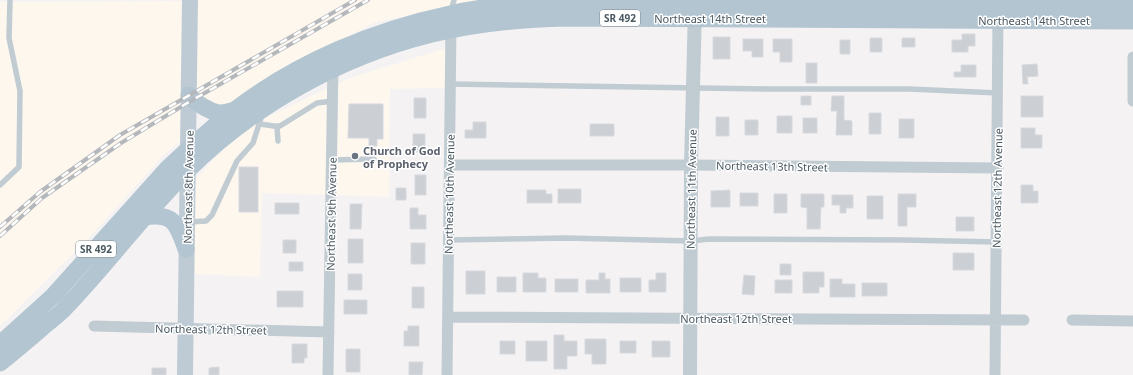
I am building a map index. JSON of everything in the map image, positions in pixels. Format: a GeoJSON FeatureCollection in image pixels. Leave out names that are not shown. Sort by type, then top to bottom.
{"type":"FeatureCollection","features":[{"type":"Feature","properties":{"kind":"main road","name":"Northeast 8th Avenue"},"geometry":{"type":"LineString","coordinates":[[185,375],[190,0]]}},
{"type":"Feature","properties":{"kind":"main road","name":"Northeast 14th Street"},"geometry":{"type":"LineString","coordinates":[[0,344],[53,296],[150,187],[188,150],[235,110],[269,87],[333,52],[389,30],[452,14],[503,5],[537,3],[613,1],[695,7],[998,8],[1133,4]]}},
{"type":"Feature","properties":{"kind":"main road","name":"Northeast 14th Street"},"geometry":{"type":"LineString","coordinates":[[0,363],[65,309],[144,217],[188,170],[218,144],[262,117],[288,94],[333,70],[360,58],[399,44],[452,14],[498,22],[695,7]]}},
{"type":"Feature","properties":{"kind":"main road","name":"Northeast 14th Street"},"geometry":{"type":"LineString","coordinates":[[998,8],[1133,21]]}},
{"type":"Feature","properties":{"kind":"main road"},"geometry":{"type":"LineString","coordinates":[[189,95],[213,111],[219,113],[235,110]]}},
{"type":"Feature","properties":{"kind":"main road"},"geometry":{"type":"LineString","coordinates":[[144,217],[160,216],[173,222],[178,226],[186,249]]}},
{"type":"Feature","properties":{"kind":"street","name":"Northeast 11th Avenue"},"geometry":{"type":"LineString","coordinates":[[690,375],[691,165],[695,7]]}},
{"type":"Feature","properties":{"kind":"street","name":"Northeast 12th Avenue"},"geometry":{"type":"LineString","coordinates":[[995,375],[998,168],[998,8]]}},
{"type":"Feature","properties":{"kind":"street","name":"Northeast 10th Avenue"},"geometry":{"type":"LineString","coordinates":[[447,375],[452,14]]}},
{"type":"Feature","properties":{"kind":"street","name":"Northeast 9th Avenue"},"geometry":{"type":"LineString","coordinates":[[328,375],[333,52]]}},
{"type":"Feature","properties":{"kind":"street"},"geometry":{"type":"LineString","coordinates":[[1133,57],[1133,101]]}},
{"type":"Feature","properties":{"kind":"street","name":"Northeast 13th Street"},"geometry":{"type":"LineString","coordinates":[[450,165],[691,165],[998,168]]}},
{"type":"Feature","properties":{"kind":"street","name":"Northeast 12th Street"},"geometry":{"type":"LineString","coordinates":[[448,317],[1024,320]]}},
{"type":"Feature","properties":{"kind":"street"},"geometry":{"type":"LineString","coordinates":[[1072,320],[1133,321]]}},
{"type":"Feature","properties":{"kind":"street","name":"Northeast 12th Street"},"geometry":{"type":"LineString","coordinates":[[94,326],[329,332]]}},
{"type":"Feature","properties":{"kind":"lane"},"geometry":{"type":"LineString","coordinates":[[0,185],[18,167],[20,91],[9,38],[10,0]]}},
{"type":"Feature","properties":{"kind":"lane"},"geometry":{"type":"LineString","coordinates":[[450,84],[770,89],[909,89],[998,93]]}},
{"type":"Feature","properties":{"kind":"lane"},"geometry":{"type":"LineString","coordinates":[[277,127],[317,103],[333,101]]}},
{"type":"Feature","properties":{"kind":"lane"},"geometry":{"type":"LineString","coordinates":[[187,222],[206,221],[212,215],[237,161],[253,143],[262,117],[277,127]]}},
{"type":"Feature","properties":{"kind":"lane"},"geometry":{"type":"LineString","coordinates":[[277,127],[278,141]]}},
{"type":"Feature","properties":{"kind":"lane"},"geometry":{"type":"LineString","coordinates":[[332,160],[374,159]]}},
{"type":"Feature","properties":{"kind":"lane"},"geometry":{"type":"LineString","coordinates":[[449,240],[566,238],[691,241],[709,239],[997,242]]}},
{"type":"Feature","properties":{"kind":"shaded area"},"geometry":{"type":"Polygon","coordinates":[[[195,0],[479,0],[373,23],[221,107],[197,95],[195,0]]]}},
{"type":"Feature","properties":{"kind":"shaded area"},"geometry":{"type":"Polygon","coordinates":[[[186,1],[184,138],[164,155],[87,240],[0,326],[0,2],[186,1]]]}},
{"type":"Feature","properties":{"kind":"shaded area"},"geometry":{"type":"Polygon","coordinates":[[[446,48],[446,88],[390,89],[389,197],[336,195],[338,84],[350,78],[446,48]]]}},
{"type":"Feature","properties":{"kind":"shaded area"},"geometry":{"type":"Polygon","coordinates":[[[328,88],[326,195],[262,193],[260,277],[191,274],[192,183],[237,135],[249,126],[328,88]]]}},
{"type":"Feature","properties":{"kind":"building"},"geometry":{"type":"Polygon","coordinates":[[[962,34],[975,34],[975,46],[968,46],[968,52],[952,52],[952,40],[962,40],[962,34]]]}},
{"type":"Feature","properties":{"kind":"building"},"geometry":{"type":"Polygon","coordinates":[[[713,37],[730,37],[730,59],[713,59],[713,37]]]}},
{"type":"Feature","properties":{"kind":"building"},"geometry":{"type":"Polygon","coordinates":[[[870,38],[882,38],[882,52],[870,52],[870,38]]]}},
{"type":"Feature","properties":{"kind":"building"},"geometry":{"type":"Polygon","coordinates":[[[902,38],[915,38],[915,47],[902,47],[902,38]]]}},
{"type":"Feature","properties":{"kind":"building"},"geometry":{"type":"Polygon","coordinates":[[[743,39],[763,39],[763,57],[752,57],[752,51],[743,51],[743,39]]]}},
{"type":"Feature","properties":{"kind":"building"},"geometry":{"type":"Polygon","coordinates":[[[773,39],[792,39],[792,62],[780,62],[780,52],[773,52],[773,39]]]}},
{"type":"Feature","properties":{"kind":"building"},"geometry":{"type":"Polygon","coordinates":[[[840,40],[850,40],[850,54],[840,54],[840,40]]]}},
{"type":"Feature","properties":{"kind":"building"},"geometry":{"type":"Polygon","coordinates":[[[806,63],[817,63],[817,83],[806,83],[806,63]]]}},
{"type":"Feature","properties":{"kind":"building"},"geometry":{"type":"Polygon","coordinates":[[[1037,64],[1038,76],[1027,77],[1028,84],[1023,84],[1022,65],[1037,64]]]}},
{"type":"Feature","properties":{"kind":"building"},"geometry":{"type":"Polygon","coordinates":[[[961,65],[976,65],[976,77],[954,77],[954,72],[961,72],[961,65]]]}},
{"type":"Feature","properties":{"kind":"building"},"geometry":{"type":"Polygon","coordinates":[[[801,96],[811,96],[811,105],[801,105],[801,96]]]}},
{"type":"Feature","properties":{"kind":"building"},"geometry":{"type":"Polygon","coordinates":[[[832,96],[844,96],[844,120],[852,121],[852,135],[836,135],[837,111],[831,111],[832,96]]]}},
{"type":"Feature","properties":{"kind":"building"},"geometry":{"type":"Polygon","coordinates":[[[1021,96],[1043,96],[1043,117],[1021,117],[1021,96]]]}},
{"type":"Feature","properties":{"kind":"building"},"geometry":{"type":"Polygon","coordinates":[[[414,98],[426,98],[426,118],[414,118],[414,98]]]}},
{"type":"Feature","properties":{"kind":"building"},"geometry":{"type":"Polygon","coordinates":[[[349,104],[383,104],[383,139],[377,139],[377,146],[369,146],[369,138],[348,138],[349,104]]]}},
{"type":"Feature","properties":{"kind":"building"},"geometry":{"type":"Polygon","coordinates":[[[869,113],[881,113],[881,134],[869,134],[869,113]]]}},
{"type":"Feature","properties":{"kind":"building"},"geometry":{"type":"Polygon","coordinates":[[[777,116],[792,116],[792,133],[777,133],[777,116]]]}},
{"type":"Feature","properties":{"kind":"building"},"geometry":{"type":"Polygon","coordinates":[[[716,117],[729,117],[729,136],[716,136],[716,117]]]}},
{"type":"Feature","properties":{"kind":"building"},"geometry":{"type":"Polygon","coordinates":[[[803,118],[817,118],[817,133],[803,133],[803,118]]]}},
{"type":"Feature","properties":{"kind":"building"},"geometry":{"type":"Polygon","coordinates":[[[899,119],[914,119],[914,138],[899,138],[899,119]]]}},
{"type":"Feature","properties":{"kind":"building"},"geometry":{"type":"Polygon","coordinates":[[[745,120],[758,120],[758,135],[745,135],[745,120]]]}},
{"type":"Feature","properties":{"kind":"building"},"geometry":{"type":"Polygon","coordinates":[[[473,122],[486,122],[486,138],[465,138],[465,130],[473,130],[473,122]]]}},
{"type":"Feature","properties":{"kind":"building"},"geometry":{"type":"Polygon","coordinates":[[[590,124],[614,124],[614,136],[590,136],[590,124]]]}},
{"type":"Feature","properties":{"kind":"building"},"geometry":{"type":"Polygon","coordinates":[[[1021,128],[1035,128],[1035,135],[1042,135],[1042,148],[1021,148],[1021,128]]]}},
{"type":"Feature","properties":{"kind":"building"},"geometry":{"type":"Polygon","coordinates":[[[413,134],[425,134],[425,152],[413,152],[413,134]]]}},
{"type":"Feature","properties":{"kind":"building"},"geometry":{"type":"Polygon","coordinates":[[[239,167],[258,167],[258,212],[239,212],[239,167]]]}},
{"type":"Feature","properties":{"kind":"building"},"geometry":{"type":"Polygon","coordinates":[[[415,175],[426,175],[426,195],[415,195],[415,175]]]}},
{"type":"Feature","properties":{"kind":"building"},"geometry":{"type":"Polygon","coordinates":[[[1021,185],[1033,185],[1033,191],[1038,191],[1038,203],[1021,203],[1021,185]]]}},
{"type":"Feature","properties":{"kind":"building"},"geometry":{"type":"Polygon","coordinates":[[[396,188],[406,188],[406,200],[396,200],[396,188]]]}},
{"type":"Feature","properties":{"kind":"building"},"geometry":{"type":"Polygon","coordinates":[[[558,189],[581,189],[581,203],[558,203],[558,189]]]}},
{"type":"Feature","properties":{"kind":"building"},"geometry":{"type":"Polygon","coordinates":[[[527,190],[546,190],[546,194],[552,194],[552,203],[527,203],[527,190]]]}},
{"type":"Feature","properties":{"kind":"building"},"geometry":{"type":"Polygon","coordinates":[[[730,190],[730,207],[711,207],[711,191],[730,190]]]}},
{"type":"Feature","properties":{"kind":"building"},"geometry":{"type":"Polygon","coordinates":[[[740,193],[758,193],[758,206],[740,206],[740,193]]]}},
{"type":"Feature","properties":{"kind":"building"},"geometry":{"type":"Polygon","coordinates":[[[774,194],[787,194],[787,213],[774,213],[774,194]]]}},
{"type":"Feature","properties":{"kind":"building"},"geometry":{"type":"Polygon","coordinates":[[[801,194],[824,194],[824,207],[821,207],[820,229],[807,229],[807,208],[801,207],[801,194]]]}},
{"type":"Feature","properties":{"kind":"building"},"geometry":{"type":"Polygon","coordinates":[[[898,194],[916,194],[916,207],[907,207],[907,226],[898,226],[898,194]]]}},
{"type":"Feature","properties":{"kind":"building"},"geometry":{"type":"Polygon","coordinates":[[[832,195],[853,195],[853,208],[846,208],[846,213],[840,213],[840,205],[832,205],[832,195]]]}},
{"type":"Feature","properties":{"kind":"building"},"geometry":{"type":"Polygon","coordinates":[[[867,196],[883,196],[883,219],[867,219],[867,196]]]}},
{"type":"Feature","properties":{"kind":"building"},"geometry":{"type":"Polygon","coordinates":[[[275,203],[299,203],[299,214],[275,214],[275,203]]]}},
{"type":"Feature","properties":{"kind":"building"},"geometry":{"type":"Polygon","coordinates":[[[350,204],[362,204],[361,229],[350,229],[350,204]]]}},
{"type":"Feature","properties":{"kind":"building"},"geometry":{"type":"Polygon","coordinates":[[[410,208],[418,208],[418,215],[426,215],[426,229],[410,229],[410,208]]]}},
{"type":"Feature","properties":{"kind":"building"},"geometry":{"type":"Polygon","coordinates":[[[956,217],[974,217],[974,231],[956,231],[956,217]]]}},
{"type":"Feature","properties":{"kind":"building"},"geometry":{"type":"Polygon","coordinates":[[[348,239],[363,239],[363,263],[348,263],[348,239]]]}},
{"type":"Feature","properties":{"kind":"building"},"geometry":{"type":"Polygon","coordinates":[[[283,240],[296,240],[296,253],[283,253],[283,240]]]}},
{"type":"Feature","properties":{"kind":"building"},"geometry":{"type":"Polygon","coordinates":[[[411,243],[425,243],[425,264],[411,264],[411,243]]]}},
{"type":"Feature","properties":{"kind":"building"},"geometry":{"type":"Polygon","coordinates":[[[953,253],[974,253],[974,270],[953,270],[953,253]]]}},
{"type":"Feature","properties":{"kind":"building"},"geometry":{"type":"Polygon","coordinates":[[[289,262],[303,262],[303,271],[289,271],[289,262]]]}},
{"type":"Feature","properties":{"kind":"building"},"geometry":{"type":"Polygon","coordinates":[[[780,264],[791,264],[791,275],[780,275],[780,264]]]}},
{"type":"Feature","properties":{"kind":"building"},"geometry":{"type":"Polygon","coordinates":[[[466,271],[485,271],[485,294],[466,294],[466,271]]]}},
{"type":"Feature","properties":{"kind":"building"},"geometry":{"type":"Polygon","coordinates":[[[803,272],[824,272],[824,287],[819,287],[819,293],[803,293],[803,272]]]}},
{"type":"Feature","properties":{"kind":"building"},"geometry":{"type":"Polygon","coordinates":[[[523,273],[538,273],[538,278],[546,278],[546,292],[523,292],[523,273]]]}},
{"type":"Feature","properties":{"kind":"building"},"geometry":{"type":"Polygon","coordinates":[[[599,273],[605,273],[605,279],[610,279],[610,293],[586,293],[586,280],[599,280],[599,273]]]}},
{"type":"Feature","properties":{"kind":"building"},"geometry":{"type":"Polygon","coordinates":[[[656,273],[666,273],[666,292],[649,292],[649,280],[656,280],[656,273]]]}},
{"type":"Feature","properties":{"kind":"building"},"geometry":{"type":"Polygon","coordinates":[[[348,274],[362,274],[362,290],[348,290],[348,274]]]}},
{"type":"Feature","properties":{"kind":"building"},"geometry":{"type":"Polygon","coordinates":[[[744,275],[755,276],[754,295],[742,294],[744,275]]]}},
{"type":"Feature","properties":{"kind":"building"},"geometry":{"type":"Polygon","coordinates":[[[497,277],[516,277],[516,292],[497,292],[497,277]]]}},
{"type":"Feature","properties":{"kind":"building"},"geometry":{"type":"Polygon","coordinates":[[[620,278],[641,278],[641,292],[620,292],[620,278]]]}},
{"type":"Feature","properties":{"kind":"building"},"geometry":{"type":"Polygon","coordinates":[[[555,279],[578,279],[578,292],[555,292],[555,279]]]}},
{"type":"Feature","properties":{"kind":"building"},"geometry":{"type":"Polygon","coordinates":[[[830,279],[842,279],[842,284],[855,284],[855,297],[830,297],[830,279]]]}},
{"type":"Feature","properties":{"kind":"building"},"geometry":{"type":"Polygon","coordinates":[[[775,280],[792,280],[792,293],[775,293],[775,280]]]}},
{"type":"Feature","properties":{"kind":"building"},"geometry":{"type":"Polygon","coordinates":[[[862,283],[887,283],[887,296],[862,296],[862,283]]]}},
{"type":"Feature","properties":{"kind":"building"},"geometry":{"type":"Polygon","coordinates":[[[412,287],[424,287],[424,308],[412,308],[412,287]]]}},
{"type":"Feature","properties":{"kind":"building"},"geometry":{"type":"Polygon","coordinates":[[[277,291],[303,291],[303,307],[277,307],[277,291]]]}},
{"type":"Feature","properties":{"kind":"building"},"geometry":{"type":"Polygon","coordinates":[[[344,300],[367,300],[367,314],[344,314],[344,300]]]}},
{"type":"Feature","properties":{"kind":"building"},"geometry":{"type":"Polygon","coordinates":[[[408,326],[419,326],[419,346],[404,346],[404,331],[408,331],[408,326]]]}},
{"type":"Feature","properties":{"kind":"building"},"geometry":{"type":"Polygon","coordinates":[[[554,335],[564,335],[564,341],[577,341],[577,356],[567,356],[567,369],[554,369],[554,335]]]}},
{"type":"Feature","properties":{"kind":"building"},"geometry":{"type":"Polygon","coordinates":[[[585,339],[606,339],[606,364],[592,364],[592,354],[585,354],[585,339]]]}},
{"type":"Feature","properties":{"kind":"building"},"geometry":{"type":"Polygon","coordinates":[[[500,341],[515,341],[515,354],[500,354],[500,341]]]}},
{"type":"Feature","properties":{"kind":"building"},"geometry":{"type":"Polygon","coordinates":[[[526,341],[547,341],[547,361],[526,361],[526,341]]]}},
{"type":"Feature","properties":{"kind":"building"},"geometry":{"type":"Polygon","coordinates":[[[620,341],[636,341],[636,353],[620,353],[620,341]]]}},
{"type":"Feature","properties":{"kind":"building"},"geometry":{"type":"Polygon","coordinates":[[[652,341],[670,341],[670,357],[652,357],[652,341]]]}},
{"type":"Feature","properties":{"kind":"building"},"geometry":{"type":"Polygon","coordinates":[[[292,344],[307,344],[307,358],[304,358],[304,363],[292,363],[292,344]]]}},
{"type":"Feature","properties":{"kind":"building"},"geometry":{"type":"Polygon","coordinates":[[[346,349],[360,349],[360,372],[346,372],[346,349]]]}},
{"type":"Feature","properties":{"kind":"building"},"geometry":{"type":"Polygon","coordinates":[[[409,362],[423,362],[422,375],[409,375],[409,362]]]}},
{"type":"Feature","properties":{"kind":"building"},"geometry":{"type":"Polygon","coordinates":[[[219,367],[219,375],[209,375],[209,368],[219,367]]]}},
{"type":"Feature","properties":{"kind":"building"},"geometry":{"type":"Polygon","coordinates":[[[152,368],[166,368],[166,375],[152,375],[152,368]]]}},
{"type":"Feature","properties":{"kind":"railway"},"geometry":{"type":"LineString","coordinates":[[0,227],[40,192],[120,135],[355,0]]}},
{"type":"Feature","properties":{"kind":"railway"},"geometry":{"type":"LineString","coordinates":[[0,236],[42,198],[121,143],[189,102],[368,0]]}},
{"type":"Feature","properties":{"kind":"place","name":"Church of God of Prophecy"},"geometry":{"type":"Point","coordinates":[355,156]}}]}
